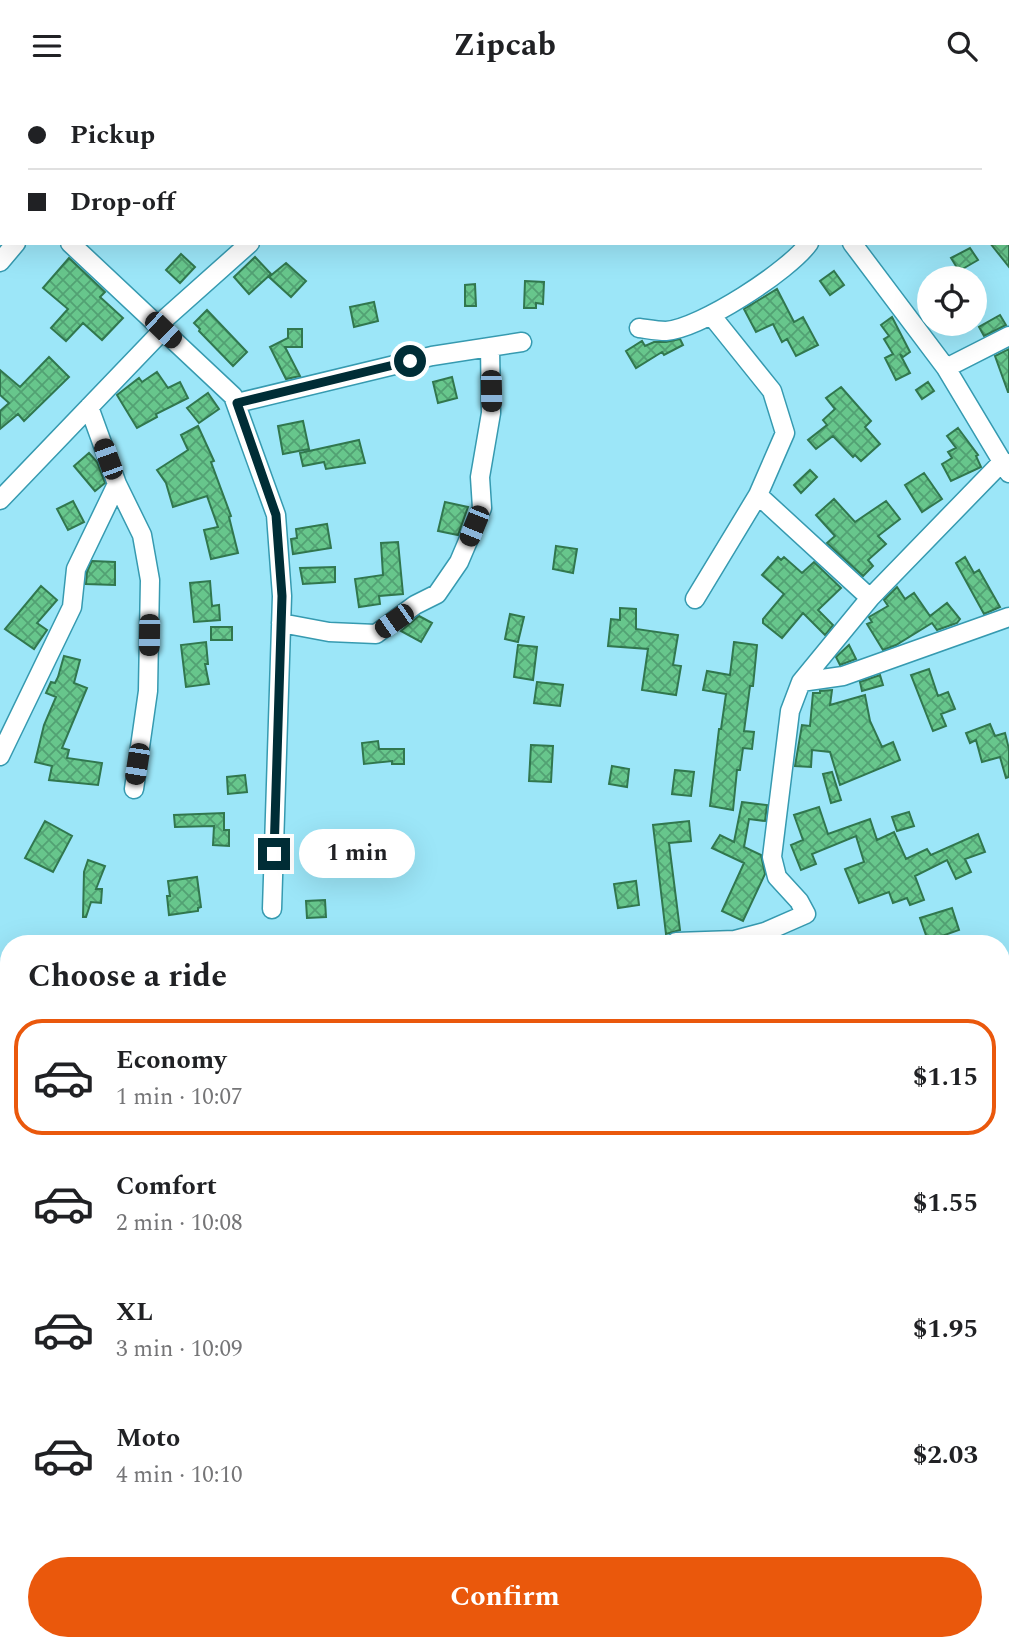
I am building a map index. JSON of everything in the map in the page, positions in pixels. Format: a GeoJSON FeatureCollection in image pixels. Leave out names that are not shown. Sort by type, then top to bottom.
{"type":"FeatureCollection","features":[{"type":"Feature","properties":{"kind":"street"},"geometry":{"type":"LineString","coordinates":[[0,262],[14,245]]}},
{"type":"Feature","properties":{"kind":"street"},"geometry":{"type":"LineString","coordinates":[[72,245],[233,396],[276,515],[282,596],[272,909]]}},
{"type":"Feature","properties":{"kind":"street"},"geometry":{"type":"LineString","coordinates":[[0,500],[89,407],[160,327],[248,245]]}},
{"type":"Feature","properties":{"kind":"street"},"geometry":{"type":"LineString","coordinates":[[639,328],[667,331],[711,315],[758,287],[807,245]]}},
{"type":"Feature","properties":{"kind":"street"},"geometry":{"type":"LineString","coordinates":[[754,935],[806,914],[799,901],[777,877],[772,857],[790,711],[801,682],[870,598],[1006,467],[946,367],[854,245]]}},
{"type":"Feature","properties":{"kind":"street"},"geometry":{"type":"LineString","coordinates":[[695,599],[758,495],[785,433],[772,391],[711,315]]}},
{"type":"Feature","properties":{"kind":"street"},"geometry":{"type":"LineString","coordinates":[[946,367],[1009,336]]}},
{"type":"Feature","properties":{"kind":"street"},"geometry":{"type":"LineString","coordinates":[[237,403],[381,368],[522,342]]}},
{"type":"Feature","properties":{"kind":"street"},"geometry":{"type":"LineString","coordinates":[[281,623],[329,632],[376,634],[415,604],[437,594],[459,562],[482,508],[480,477],[491,413],[490,347]]}},
{"type":"Feature","properties":{"kind":"street"},"geometry":{"type":"LineString","coordinates":[[89,407],[117,484],[142,535],[150,580],[148,691],[134,789]]}},
{"type":"Feature","properties":{"kind":"street"},"geometry":{"type":"LineString","coordinates":[[0,756],[72,607],[76,569],[117,484]]}},
{"type":"Feature","properties":{"kind":"street"},"geometry":{"type":"LineString","coordinates":[[758,495],[870,598]]}},
{"type":"Feature","properties":{"kind":"street"},"geometry":{"type":"LineString","coordinates":[[801,682],[843,676],[1009,617]]}},
{"type":"Feature","properties":{"kind":"building"},"geometry":{"type":"Polygon","coordinates":[[[992,245],[1009,245],[1009,267],[992,245]]]}},
{"type":"Feature","properties":{"kind":"building"},"geometry":{"type":"Polygon","coordinates":[[[970,248],[978,260],[968,266],[956,266],[951,258],[970,248]]]}},
{"type":"Feature","properties":{"kind":"building"},"geometry":{"type":"Polygon","coordinates":[[[181,254],[195,267],[180,283],[166,270],[181,254]]]}},
{"type":"Feature","properties":{"kind":"building"},"geometry":{"type":"Polygon","coordinates":[[[255,257],[271,274],[249,294],[234,277],[255,257]]]}},
{"type":"Feature","properties":{"kind":"building"},"geometry":{"type":"Polygon","coordinates":[[[69,258],[105,292],[100,297],[123,318],[102,340],[83,323],[66,341],[51,328],[68,309],[43,288],[69,258]]]}},
{"type":"Feature","properties":{"kind":"building"},"geometry":{"type":"Polygon","coordinates":[[[286,263],[306,281],[291,297],[269,277],[286,263]]]}},
{"type":"Feature","properties":{"kind":"building"},"geometry":{"type":"Polygon","coordinates":[[[834,271],[844,285],[830,295],[820,281],[834,271]]]}},
{"type":"Feature","properties":{"kind":"building"},"geometry":{"type":"Polygon","coordinates":[[[525,281],[544,282],[543,304],[536,303],[536,308],[524,308],[525,281]]]}},
{"type":"Feature","properties":{"kind":"building"},"geometry":{"type":"Polygon","coordinates":[[[475,284],[476,306],[465,306],[465,285],[475,284]]]}},
{"type":"Feature","properties":{"kind":"building"},"geometry":{"type":"Polygon","coordinates":[[[777,289],[794,322],[803,317],[818,345],[796,356],[787,339],[782,342],[773,324],[756,332],[744,309],[777,289]]]}},
{"type":"Feature","properties":{"kind":"building"},"geometry":{"type":"Polygon","coordinates":[[[374,302],[378,321],[354,327],[350,307],[374,302]]]}},
{"type":"Feature","properties":{"kind":"building"},"geometry":{"type":"Polygon","coordinates":[[[207,310],[247,352],[233,366],[194,323],[207,310]]]}},
{"type":"Feature","properties":{"kind":"building"},"geometry":{"type":"Polygon","coordinates":[[[1000,315],[1006,325],[987,334],[987,322],[1000,315]]]}},
{"type":"Feature","properties":{"kind":"building"},"geometry":{"type":"Polygon","coordinates":[[[892,317],[910,352],[903,357],[900,354],[910,373],[896,380],[885,358],[893,354],[884,339],[889,336],[881,325],[892,317]]]}},
{"type":"Feature","properties":{"kind":"building"},"geometry":{"type":"Polygon","coordinates":[[[288,329],[302,329],[302,347],[285,347],[300,376],[286,379],[270,347],[288,338],[288,329]]]}},
{"type":"Feature","properties":{"kind":"building"},"geometry":{"type":"Polygon","coordinates":[[[680,339],[683,345],[664,355],[662,352],[636,368],[626,351],[642,341],[645,346],[654,342],[680,339]]]}},
{"type":"Feature","properties":{"kind":"building"},"geometry":{"type":"Polygon","coordinates":[[[1009,349],[1009,392],[1008,392],[995,356],[1009,349]]]}},
{"type":"Feature","properties":{"kind":"building"},"geometry":{"type":"Polygon","coordinates":[[[49,357],[69,377],[24,421],[18,414],[0,429],[0,411],[9,403],[0,395],[0,370],[20,387],[49,357]]]}},
{"type":"Feature","properties":{"kind":"building"},"geometry":{"type":"Polygon","coordinates":[[[157,372],[168,388],[180,382],[188,398],[156,414],[157,417],[137,428],[117,395],[139,378],[142,382],[157,372]]]}},
{"type":"Feature","properties":{"kind":"building"},"geometry":{"type":"Polygon","coordinates":[[[452,377],[457,398],[438,403],[433,382],[452,377]]]}},
{"type":"Feature","properties":{"kind":"building"},"geometry":{"type":"Polygon","coordinates":[[[928,382],[934,391],[922,399],[916,390],[928,382]]]}},
{"type":"Feature","properties":{"kind":"building"},"geometry":{"type":"Polygon","coordinates":[[[841,387],[871,421],[865,427],[880,444],[861,461],[855,455],[853,457],[833,436],[816,449],[808,440],[827,425],[823,420],[835,409],[826,398],[841,387]]]}},
{"type":"Feature","properties":{"kind":"building"},"geometry":{"type":"Polygon","coordinates":[[[208,393],[219,409],[199,423],[187,408],[208,393]]]}},
{"type":"Feature","properties":{"kind":"building"},"geometry":{"type":"Polygon","coordinates":[[[303,421],[309,449],[283,454],[278,426],[303,421]]]}},
{"type":"Feature","properties":{"kind":"building"},"geometry":{"type":"Polygon","coordinates":[[[198,426],[214,461],[211,462],[231,516],[229,517],[238,553],[211,559],[204,530],[218,527],[207,496],[173,507],[166,483],[157,470],[188,450],[181,435],[198,426]]]}},
{"type":"Feature","properties":{"kind":"building"},"geometry":{"type":"Polygon","coordinates":[[[958,428],[978,455],[976,456],[981,467],[951,481],[942,464],[952,458],[948,452],[956,448],[947,436],[958,428]]]}},
{"type":"Feature","properties":{"kind":"building"},"geometry":{"type":"Polygon","coordinates":[[[359,440],[365,463],[326,469],[324,462],[303,466],[300,453],[359,440]]]}},
{"type":"Feature","properties":{"kind":"building"},"geometry":{"type":"Polygon","coordinates":[[[89,453],[97,462],[105,483],[95,491],[74,466],[89,453]]]}},
{"type":"Feature","properties":{"kind":"building"},"geometry":{"type":"Polygon","coordinates":[[[810,470],[817,477],[801,493],[794,485],[810,470]]]}},
{"type":"Feature","properties":{"kind":"building"},"geometry":{"type":"Polygon","coordinates":[[[924,473],[942,499],[922,512],[905,485],[924,473]]]}},
{"type":"Feature","properties":{"kind":"building"},"geometry":{"type":"Polygon","coordinates":[[[834,499],[855,522],[886,501],[900,519],[878,536],[886,544],[868,560],[873,566],[863,576],[827,543],[835,536],[816,515],[834,499]]]}},
{"type":"Feature","properties":{"kind":"building"},"geometry":{"type":"Polygon","coordinates":[[[73,501],[84,522],[68,530],[57,509],[73,501]]]}},
{"type":"Feature","properties":{"kind":"building"},"geometry":{"type":"Polygon","coordinates":[[[445,502],[468,507],[458,535],[438,531],[445,502]]]}},
{"type":"Feature","properties":{"kind":"building"},"geometry":{"type":"Polygon","coordinates":[[[327,524],[331,548],[293,554],[291,539],[297,538],[296,529],[327,524]]]}},
{"type":"Feature","properties":{"kind":"building"},"geometry":{"type":"Polygon","coordinates":[[[398,542],[403,594],[379,596],[380,604],[359,607],[355,579],[383,575],[381,543],[398,542]]]}},
{"type":"Feature","properties":{"kind":"building"},"geometry":{"type":"Polygon","coordinates":[[[556,546],[577,549],[573,573],[553,569],[556,546]]]}},
{"type":"Feature","properties":{"kind":"building"},"geometry":{"type":"Polygon","coordinates":[[[778,557],[781,560],[784,557],[802,573],[814,562],[841,588],[818,610],[833,625],[825,635],[803,613],[782,638],[763,623],[763,619],[784,594],[762,575],[778,557]]]}},
{"type":"Feature","properties":{"kind":"building"},"geometry":{"type":"Polygon","coordinates":[[[965,557],[974,573],[979,570],[1000,607],[984,614],[956,563],[965,557]]]}},
{"type":"Feature","properties":{"kind":"building"},"geometry":{"type":"Polygon","coordinates":[[[92,561],[115,562],[115,585],[86,584],[92,561]]]}},
{"type":"Feature","properties":{"kind":"building"},"geometry":{"type":"Polygon","coordinates":[[[335,567],[335,582],[303,584],[300,568],[335,567]]]}},
{"type":"Feature","properties":{"kind":"building"},"geometry":{"type":"Polygon","coordinates":[[[210,581],[212,606],[219,605],[220,620],[194,622],[190,583],[210,581]]]}},
{"type":"Feature","properties":{"kind":"building"},"geometry":{"type":"Polygon","coordinates":[[[41,586],[57,600],[37,623],[47,630],[34,649],[5,629],[41,586]]]}},
{"type":"Feature","properties":{"kind":"building"},"geometry":{"type":"Polygon","coordinates":[[[897,587],[905,599],[914,593],[930,616],[947,603],[960,619],[957,623],[937,630],[932,623],[883,650],[867,624],[872,622],[869,617],[888,606],[884,600],[897,587]]]}},
{"type":"Feature","properties":{"kind":"building"},"geometry":{"type":"Polygon","coordinates":[[[620,608],[636,609],[636,629],[678,635],[673,665],[681,666],[676,695],[642,690],[648,649],[608,646],[611,619],[620,620],[620,608]]]}},
{"type":"Feature","properties":{"kind":"building"},"geometry":{"type":"Polygon","coordinates":[[[510,614],[524,617],[518,642],[505,639],[510,614]]]}},
{"type":"Feature","properties":{"kind":"building"},"geometry":{"type":"Polygon","coordinates":[[[419,616],[432,623],[421,642],[401,631],[419,616]]]}},
{"type":"Feature","properties":{"kind":"building"},"geometry":{"type":"Polygon","coordinates":[[[211,627],[232,627],[232,640],[211,640],[211,627]]]}},
{"type":"Feature","properties":{"kind":"building"},"geometry":{"type":"Polygon","coordinates":[[[206,642],[208,664],[205,664],[209,684],[186,687],[181,645],[206,642]]]}},
{"type":"Feature","properties":{"kind":"building"},"geometry":{"type":"Polygon","coordinates":[[[734,642],[757,645],[753,686],[750,686],[744,731],[754,732],[752,749],[743,748],[740,770],[737,770],[733,810],[710,806],[726,694],[703,690],[707,671],[730,675],[734,642]]]}},
{"type":"Feature","properties":{"kind":"building"},"geometry":{"type":"Polygon","coordinates":[[[518,645],[537,647],[533,680],[514,677],[518,645]]]}},
{"type":"Feature","properties":{"kind":"building"},"geometry":{"type":"Polygon","coordinates":[[[849,645],[856,659],[840,665],[836,657],[849,645]]]}},
{"type":"Feature","properties":{"kind":"building"},"geometry":{"type":"Polygon","coordinates":[[[64,656],[80,660],[74,683],[87,688],[62,748],[69,750],[67,758],[102,763],[98,785],[49,780],[52,766],[35,762],[44,725],[56,697],[46,693],[51,682],[55,683],[58,677],[64,656]]]}},
{"type":"Feature","properties":{"kind":"building"},"geometry":{"type":"Polygon","coordinates":[[[929,669],[938,696],[948,692],[955,709],[941,714],[946,726],[933,731],[911,675],[929,669]]]}},
{"type":"Feature","properties":{"kind":"building"},"geometry":{"type":"Polygon","coordinates":[[[880,675],[883,685],[862,691],[860,682],[880,675]]]}},
{"type":"Feature","properties":{"kind":"building"},"geometry":{"type":"Polygon","coordinates":[[[537,682],[563,685],[560,706],[534,703],[537,682]]]}},
{"type":"Feature","properties":{"kind":"building"},"geometry":{"type":"Polygon","coordinates":[[[832,690],[830,705],[865,695],[870,721],[882,747],[893,742],[900,760],[840,785],[830,752],[812,750],[811,767],[795,766],[802,725],[810,726],[813,693],[832,690]]]}},
{"type":"Feature","properties":{"kind":"building"},"geometry":{"type":"Polygon","coordinates":[[[990,724],[995,736],[1005,733],[1009,749],[1009,777],[1006,778],[1000,757],[982,762],[976,740],[970,743],[966,733],[990,724]]]}},
{"type":"Feature","properties":{"kind":"building"},"geometry":{"type":"Polygon","coordinates":[[[378,741],[379,749],[404,749],[404,764],[392,764],[392,761],[364,764],[362,743],[378,741]]]}},
{"type":"Feature","properties":{"kind":"building"},"geometry":{"type":"Polygon","coordinates":[[[531,745],[553,746],[551,782],[529,781],[531,745]]]}},
{"type":"Feature","properties":{"kind":"building"},"geometry":{"type":"Polygon","coordinates":[[[612,766],[629,769],[627,787],[609,784],[612,766]]]}},
{"type":"Feature","properties":{"kind":"building"},"geometry":{"type":"Polygon","coordinates":[[[675,770],[694,772],[691,796],[672,794],[675,770]]]}},
{"type":"Feature","properties":{"kind":"building"},"geometry":{"type":"Polygon","coordinates":[[[832,772],[841,800],[831,803],[823,774],[832,772]]]}},
{"type":"Feature","properties":{"kind":"building"},"geometry":{"type":"Polygon","coordinates":[[[245,775],[247,792],[228,794],[227,777],[245,775]]]}},
{"type":"Feature","properties":{"kind":"building"},"geometry":{"type":"Polygon","coordinates":[[[742,802],[767,805],[765,821],[749,819],[744,847],[761,855],[765,874],[743,921],[722,911],[744,863],[712,848],[720,835],[734,842],[742,802]]]}},
{"type":"Feature","properties":{"kind":"building"},"geometry":{"type":"Polygon","coordinates":[[[819,807],[828,834],[870,819],[877,840],[894,832],[906,859],[927,849],[931,855],[978,834],[985,852],[965,859],[971,872],[956,879],[947,860],[915,876],[924,900],[910,905],[907,898],[893,903],[889,892],[859,903],[845,869],[864,862],[856,836],[812,854],[816,864],[801,870],[791,845],[803,840],[794,815],[819,807]]]}},
{"type":"Feature","properties":{"kind":"building"},"geometry":{"type":"Polygon","coordinates":[[[909,812],[914,826],[897,831],[892,817],[909,812]]]}},
{"type":"Feature","properties":{"kind":"building"},"geometry":{"type":"Polygon","coordinates":[[[224,813],[224,830],[229,830],[229,846],[213,845],[214,826],[175,827],[174,815],[224,813]]]}},
{"type":"Feature","properties":{"kind":"building"},"geometry":{"type":"Polygon","coordinates":[[[45,821],[72,836],[53,872],[25,858],[45,821]]]}},
{"type":"Feature","properties":{"kind":"building"},"geometry":{"type":"Polygon","coordinates":[[[689,821],[691,841],[669,843],[680,930],[666,934],[653,825],[689,821]]]}},
{"type":"Feature","properties":{"kind":"building"},"geometry":{"type":"Polygon","coordinates":[[[88,860],[105,866],[96,889],[102,889],[101,903],[91,902],[86,917],[83,917],[84,872],[88,860]]]}},
{"type":"Feature","properties":{"kind":"building"},"geometry":{"type":"Polygon","coordinates":[[[197,877],[201,907],[198,911],[169,915],[168,881],[197,877]]]}},
{"type":"Feature","properties":{"kind":"building"},"geometry":{"type":"Polygon","coordinates":[[[636,881],[639,905],[618,908],[614,884],[636,881]]]}},
{"type":"Feature","properties":{"kind":"building"},"geometry":{"type":"Polygon","coordinates":[[[325,900],[326,917],[307,918],[306,901],[325,900]]]}},
{"type":"Feature","properties":{"kind":"building"},"geometry":{"type":"Polygon","coordinates":[[[952,908],[959,930],[945,935],[926,935],[920,918],[952,908]]]}},
{"type":"Feature","properties":{"kind":"route"},"geometry":{"type":"LineString","coordinates":[[274,854],[282,596],[276,515],[237,403],[410,361]]}}]}
